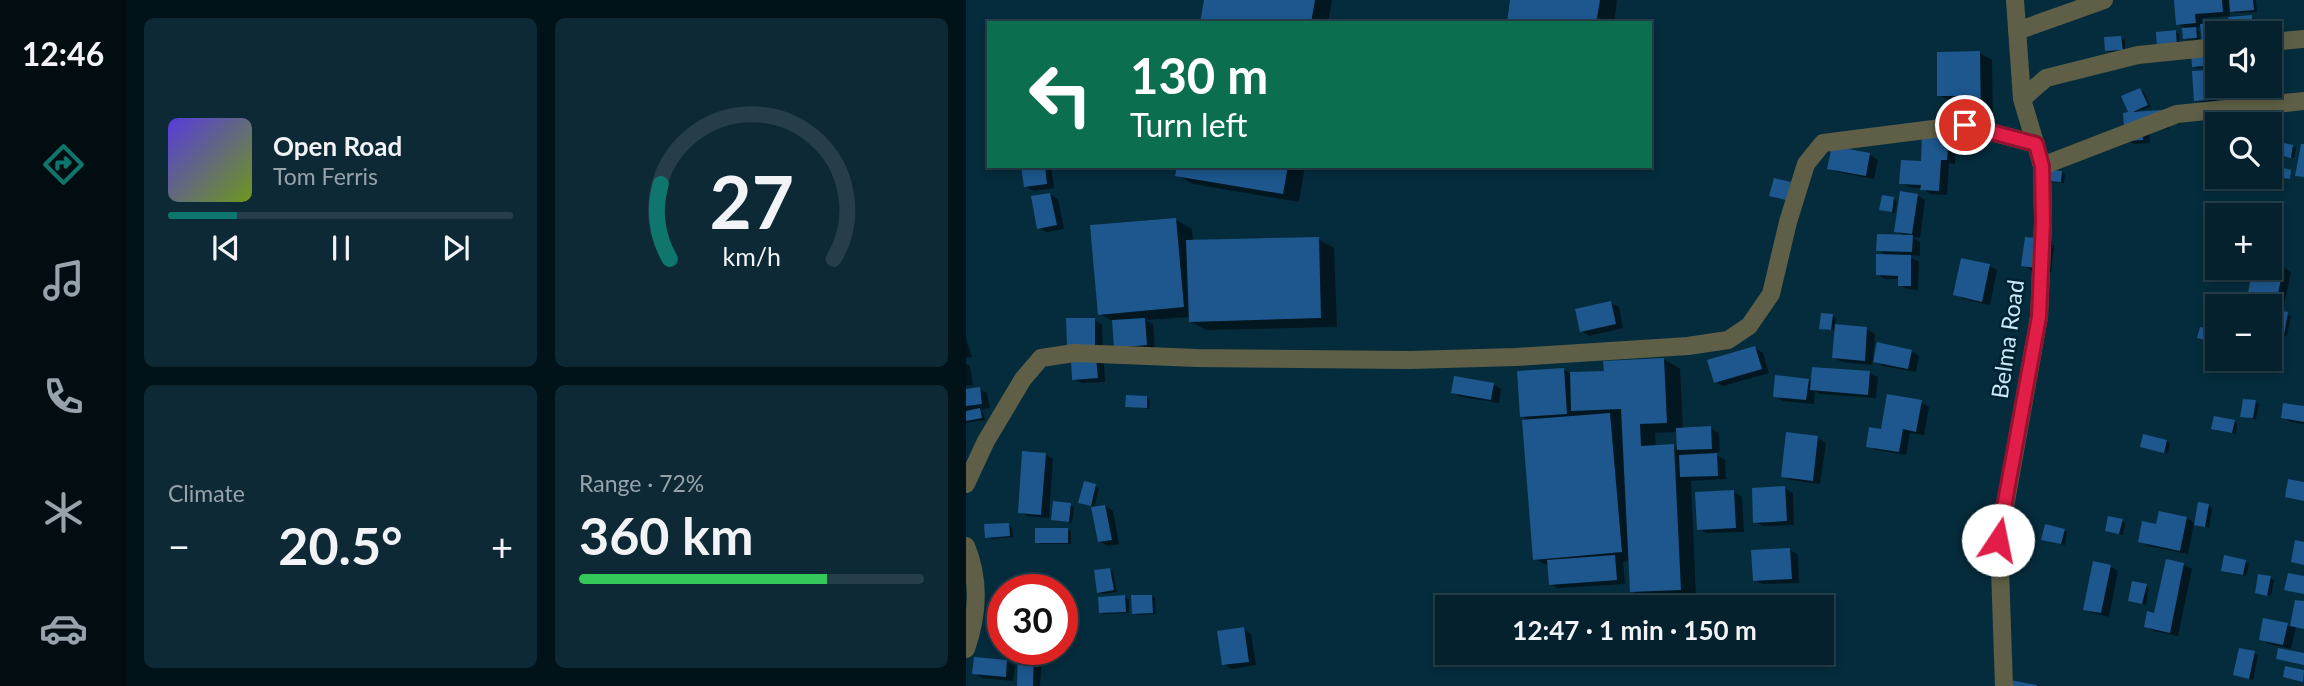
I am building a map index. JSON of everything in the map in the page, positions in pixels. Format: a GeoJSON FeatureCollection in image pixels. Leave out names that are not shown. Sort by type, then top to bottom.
{"type":"FeatureCollection","features":[{"type":"Feature","properties":{"kind":"street","name":"Belma Road"},"geometry":{"type":"LineString","coordinates":[[2004,686],[1998,540],[2039,317],[2043,222],[2042,166],[2022,99],[2015,0]]}},
{"type":"Feature","properties":{"kind":"street"},"geometry":{"type":"LineString","coordinates":[[2017,31],[2104,0]]}},
{"type":"Feature","properties":{"kind":"street"},"geometry":{"type":"LineString","coordinates":[[2282,41],[2304,39]]}},
{"type":"Feature","properties":{"kind":"street"},"geometry":{"type":"LineString","coordinates":[[2022,99],[2046,78],[2138,55],[2205,48]]}},
{"type":"Feature","properties":{"kind":"street"},"geometry":{"type":"LineString","coordinates":[[2042,166],[2177,114],[2304,101]]}},
{"type":"Feature","properties":{"kind":"street"},"geometry":{"type":"LineString","coordinates":[[966,484],[992,430],[1023,379],[1041,358],[1074,353],[1196,358],[1476,358],[1676,347],[1728,340],[1749,326],[1771,294],[1788,222],[1806,164],[1823,143],[1965,125],[2036,144]]}},
{"type":"Feature","properties":{"kind":"street"},"geometry":{"type":"LineString","coordinates":[[966,546],[976,577],[976,608],[966,649]]}},
{"type":"Feature","properties":{"kind":"building"},"geometry":{"type":"Polygon","coordinates":[[[1204,0],[1315,0],[1311,21],[1200,21],[1204,0]]]}},
{"type":"Feature","properties":{"kind":"building"},"geometry":{"type":"Polygon","coordinates":[[[1510,0],[1600,0],[1596,21],[1507,21],[1510,0]]]}},
{"type":"Feature","properties":{"kind":"building"},"geometry":{"type":"Polygon","coordinates":[[[2174,0],[2222,0],[2223,12],[2195,14],[2196,23],[2176,25],[2174,0]]]}},
{"type":"Feature","properties":{"kind":"building"},"geometry":{"type":"Polygon","coordinates":[[[2229,0],[2253,0],[2254,10],[2230,12],[2229,0]]]}},
{"type":"Feature","properties":{"kind":"building"},"geometry":{"type":"Polygon","coordinates":[[[2252,15],[2253,21],[2228,21],[2228,17],[2252,15]]]}},
{"type":"Feature","properties":{"kind":"building"},"geometry":{"type":"Polygon","coordinates":[[[2205,23],[2205,43],[2202,43],[2200,24],[2205,23]]]}},
{"type":"Feature","properties":{"kind":"building"},"geometry":{"type":"Polygon","coordinates":[[[2196,27],[2197,38],[2183,39],[2182,28],[2196,27]]]}},
{"type":"Feature","properties":{"kind":"building"},"geometry":{"type":"Polygon","coordinates":[[[2176,30],[2177,47],[2157,48],[2156,32],[2176,30]]]}},
{"type":"Feature","properties":{"kind":"building"},"geometry":{"type":"Polygon","coordinates":[[[2121,36],[2123,50],[2105,51],[2104,37],[2121,36]]]}},
{"type":"Feature","properties":{"kind":"building"},"geometry":{"type":"Polygon","coordinates":[[[1980,51],[1981,122],[1964,122],[1964,96],[1937,96],[1937,52],[1980,51]]]}},
{"type":"Feature","properties":{"kind":"building"},"geometry":{"type":"Polygon","coordinates":[[[2205,52],[2205,66],[2192,67],[2191,53],[2205,52]]]}},
{"type":"Feature","properties":{"kind":"building"},"geometry":{"type":"Polygon","coordinates":[[[2205,70],[2205,98],[2211,100],[2194,101],[2192,71],[2205,70]]]}},
{"type":"Feature","properties":{"kind":"building"},"geometry":{"type":"Polygon","coordinates":[[[2140,88],[2148,105],[2133,112],[2161,110],[2162,125],[2142,126],[2143,140],[2125,141],[2123,113],[2128,112],[2121,96],[2140,88]]]}},
{"type":"Feature","properties":{"kind":"building"},"geometry":{"type":"Polygon","coordinates":[[[1922,134],[1949,136],[1947,160],[1941,160],[1939,191],[1920,190],[1921,185],[1899,184],[1901,160],[1921,161],[1922,134]]]}},
{"type":"Feature","properties":{"kind":"building"},"geometry":{"type":"Polygon","coordinates":[[[2282,143],[2293,145],[2291,158],[2282,156],[2282,143]]]}},
{"type":"Feature","properties":{"kind":"building"},"geometry":{"type":"Polygon","coordinates":[[[2301,144],[2304,144],[2304,177],[2295,176],[2301,144]]]}},
{"type":"Feature","properties":{"kind":"building"},"geometry":{"type":"Polygon","coordinates":[[[1832,146],[1870,153],[1866,176],[1827,169],[1832,146]]]}},
{"type":"Feature","properties":{"kind":"building"},"geometry":{"type":"Polygon","coordinates":[[[1021,168],[1045,168],[1047,184],[1024,187],[1021,168]]]}},
{"type":"Feature","properties":{"kind":"building"},"geometry":{"type":"Polygon","coordinates":[[[1177,168],[1288,168],[1283,194],[1175,176],[1177,168]]]}},
{"type":"Feature","properties":{"kind":"building"},"geometry":{"type":"Polygon","coordinates":[[[2282,168],[2291,170],[2290,179],[2282,178],[2282,168]]]}},
{"type":"Feature","properties":{"kind":"building"},"geometry":{"type":"Polygon","coordinates":[[[2037,169],[2062,171],[2061,182],[2036,180],[2037,169]]]}},
{"type":"Feature","properties":{"kind":"building"},"geometry":{"type":"Polygon","coordinates":[[[1774,178],[1791,182],[1786,200],[1769,196],[1774,178]]]}},
{"type":"Feature","properties":{"kind":"building"},"geometry":{"type":"Polygon","coordinates":[[[1900,191],[1918,194],[1912,234],[1894,232],[1900,191]]]}},
{"type":"Feature","properties":{"kind":"building"},"geometry":{"type":"Polygon","coordinates":[[[1050,193],[1057,225],[1037,229],[1031,196],[1050,193]]]}},
{"type":"Feature","properties":{"kind":"building"},"geometry":{"type":"Polygon","coordinates":[[[1882,195],[1894,197],[1892,212],[1879,210],[1882,195]]]}},
{"type":"Feature","properties":{"kind":"building"},"geometry":{"type":"Polygon","coordinates":[[[1176,218],[1184,307],[1098,315],[1090,225],[1176,218]]]}},
{"type":"Feature","properties":{"kind":"building"},"geometry":{"type":"Polygon","coordinates":[[[1877,234],[1913,235],[1912,252],[1876,251],[1877,234]]]}},
{"type":"Feature","properties":{"kind":"building"},"geometry":{"type":"Polygon","coordinates":[[[1319,237],[1321,318],[1189,322],[1186,240],[1319,237]]]}},
{"type":"Feature","properties":{"kind":"building"},"geometry":{"type":"Polygon","coordinates":[[[2025,237],[2047,239],[2043,269],[2021,266],[2025,237]]]}},
{"type":"Feature","properties":{"kind":"building"},"geometry":{"type":"Polygon","coordinates":[[[1876,254],[1911,255],[1911,286],[1898,286],[1898,276],[1876,275],[1876,254]]]}},
{"type":"Feature","properties":{"kind":"building"},"geometry":{"type":"Polygon","coordinates":[[[1961,258],[1990,264],[1982,302],[1953,295],[1961,258]]]}},
{"type":"Feature","properties":{"kind":"building"},"geometry":{"type":"Polygon","coordinates":[[[2251,280],[2281,280],[2278,294],[2248,294],[2251,280]]]}},
{"type":"Feature","properties":{"kind":"building"},"geometry":{"type":"Polygon","coordinates":[[[1611,301],[1616,324],[1580,332],[1575,309],[1611,301]]]}},
{"type":"Feature","properties":{"kind":"building"},"geometry":{"type":"Polygon","coordinates":[[[2282,311],[2288,312],[2282,335],[2282,311]]]}},
{"type":"Feature","properties":{"kind":"building"},"geometry":{"type":"Polygon","coordinates":[[[1821,313],[1833,314],[1831,330],[1819,329],[1821,313]]]}},
{"type":"Feature","properties":{"kind":"building"},"geometry":{"type":"Polygon","coordinates":[[[1066,318],[1095,318],[1095,347],[1067,347],[1066,318]]]}},
{"type":"Feature","properties":{"kind":"building"},"geometry":{"type":"Polygon","coordinates":[[[1145,318],[1147,345],[1114,348],[1112,320],[1145,318]]]}},
{"type":"Feature","properties":{"kind":"building"},"geometry":{"type":"Polygon","coordinates":[[[1835,324],[1867,327],[1865,361],[1832,358],[1835,324]]]}},
{"type":"Feature","properties":{"kind":"building"},"geometry":{"type":"Polygon","coordinates":[[[2200,327],[2205,328],[2205,340],[2197,338],[2200,327]]]}},
{"type":"Feature","properties":{"kind":"building"},"geometry":{"type":"Polygon","coordinates":[[[1877,342],[1912,350],[1908,369],[1873,362],[1877,342]]]}},
{"type":"Feature","properties":{"kind":"building"},"geometry":{"type":"Polygon","coordinates":[[[1755,346],[1762,369],[1714,383],[1707,360],[1755,346]]]}},
{"type":"Feature","properties":{"kind":"building"},"geometry":{"type":"Polygon","coordinates":[[[1096,357],[1098,378],[1072,380],[1071,359],[1096,357]]]}},
{"type":"Feature","properties":{"kind":"building"},"geometry":{"type":"Polygon","coordinates":[[[1664,358],[1667,423],[1640,424],[1641,446],[1674,444],[1681,590],[1630,592],[1621,409],[1571,411],[1570,372],[1604,371],[1603,361],[1664,358]]]}},
{"type":"Feature","properties":{"kind":"building"},"geometry":{"type":"Polygon","coordinates":[[[1812,367],[1870,371],[1868,395],[1810,390],[1812,367]]]}},
{"type":"Feature","properties":{"kind":"building"},"geometry":{"type":"Polygon","coordinates":[[[1564,368],[1567,414],[1520,417],[1517,371],[1564,368]]]}},
{"type":"Feature","properties":{"kind":"building"},"geometry":{"type":"Polygon","coordinates":[[[1775,375],[1809,379],[1806,400],[1773,397],[1775,375]]]}},
{"type":"Feature","properties":{"kind":"building"},"geometry":{"type":"Polygon","coordinates":[[[1454,376],[1494,383],[1491,400],[1451,393],[1454,376]]]}},
{"type":"Feature","properties":{"kind":"building"},"geometry":{"type":"Polygon","coordinates":[[[980,387],[982,404],[966,406],[966,389],[980,387]]]}},
{"type":"Feature","properties":{"kind":"building"},"geometry":{"type":"Polygon","coordinates":[[[1887,394],[1922,400],[1916,432],[1903,429],[1899,452],[1866,447],[1869,427],[1881,429],[1887,394]]]}},
{"type":"Feature","properties":{"kind":"building"},"geometry":{"type":"Polygon","coordinates":[[[1126,395],[1147,396],[1147,408],[1125,407],[1126,395]]]}},
{"type":"Feature","properties":{"kind":"building"},"geometry":{"type":"Polygon","coordinates":[[[2243,399],[2256,400],[2253,418],[2240,417],[2243,399]]]}},
{"type":"Feature","properties":{"kind":"building"},"geometry":{"type":"Polygon","coordinates":[[[2283,403],[2304,406],[2304,422],[2281,418],[2283,403]]]}},
{"type":"Feature","properties":{"kind":"building"},"geometry":{"type":"Polygon","coordinates":[[[980,408],[982,418],[966,421],[966,411],[980,408]]]}},
{"type":"Feature","properties":{"kind":"building"},"geometry":{"type":"Polygon","coordinates":[[[1610,413],[1622,552],[1533,560],[1522,420],[1610,413]]]}},
{"type":"Feature","properties":{"kind":"building"},"geometry":{"type":"Polygon","coordinates":[[[2214,416],[2235,420],[2232,433],[2211,429],[2214,416]]]}},
{"type":"Feature","properties":{"kind":"building"},"geometry":{"type":"Polygon","coordinates":[[[1711,426],[1712,449],[1677,450],[1676,428],[1711,426]]]}},
{"type":"Feature","properties":{"kind":"building"},"geometry":{"type":"Polygon","coordinates":[[[1786,432],[1818,436],[1813,481],[1781,477],[1786,432]]]}},
{"type":"Feature","properties":{"kind":"building"},"geometry":{"type":"Polygon","coordinates":[[[2143,434],[2167,440],[2164,453],[2140,447],[2143,434]]]}},
{"type":"Feature","properties":{"kind":"building"},"geometry":{"type":"Polygon","coordinates":[[[1022,451],[1046,453],[1041,515],[1018,513],[1022,451]]]}},
{"type":"Feature","properties":{"kind":"building"},"geometry":{"type":"Polygon","coordinates":[[[1717,453],[1718,476],[1680,477],[1679,455],[1717,453]]]}},
{"type":"Feature","properties":{"kind":"building"},"geometry":{"type":"Polygon","coordinates":[[[2288,479],[2304,482],[2304,501],[2285,497],[2288,479]]]}},
{"type":"Feature","properties":{"kind":"building"},"geometry":{"type":"Polygon","coordinates":[[[1084,481],[1096,484],[1091,506],[1078,503],[1084,481]]]}},
{"type":"Feature","properties":{"kind":"building"},"geometry":{"type":"Polygon","coordinates":[[[1785,486],[1787,521],[1753,523],[1752,488],[1785,486]]]}},
{"type":"Feature","properties":{"kind":"building"},"geometry":{"type":"Polygon","coordinates":[[[1734,490],[1736,528],[1697,530],[1695,492],[1734,490]]]}},
{"type":"Feature","properties":{"kind":"building"},"geometry":{"type":"Polygon","coordinates":[[[1053,501],[1071,503],[1069,522],[1051,520],[1053,501]]]}},
{"type":"Feature","properties":{"kind":"building"},"geometry":{"type":"Polygon","coordinates":[[[2198,502],[2209,504],[2205,527],[2194,525],[2198,502]]]}},
{"type":"Feature","properties":{"kind":"building"},"geometry":{"type":"Polygon","coordinates":[[[1105,505],[1112,540],[1098,542],[1091,507],[1105,505]]]}},
{"type":"Feature","properties":{"kind":"building"},"geometry":{"type":"Polygon","coordinates":[[[2159,511],[2187,517],[2180,551],[2138,542],[2142,521],[2156,524],[2159,511]]]}},
{"type":"Feature","properties":{"kind":"building"},"geometry":{"type":"Polygon","coordinates":[[[2108,516],[2123,519],[2119,534],[2105,531],[2108,516]]]}},
{"type":"Feature","properties":{"kind":"building"},"geometry":{"type":"Polygon","coordinates":[[[1009,523],[1010,536],[985,538],[984,524],[1009,523]]]}},
{"type":"Feature","properties":{"kind":"building"},"geometry":{"type":"Polygon","coordinates":[[[2045,524],[2065,529],[2061,544],[2041,540],[2045,524]]]}},
{"type":"Feature","properties":{"kind":"building"},"geometry":{"type":"Polygon","coordinates":[[[1035,528],[1068,528],[1068,543],[1035,543],[1035,528]]]}},
{"type":"Feature","properties":{"kind":"building"},"geometry":{"type":"Polygon","coordinates":[[[2295,540],[2304,542],[2304,565],[2291,562],[2295,540]]]}},
{"type":"Feature","properties":{"kind":"building"},"geometry":{"type":"Polygon","coordinates":[[[1790,548],[1792,579],[1753,581],[1751,550],[1790,548]]]}},
{"type":"Feature","properties":{"kind":"building"},"geometry":{"type":"Polygon","coordinates":[[[1615,555],[1617,580],[1549,585],[1547,560],[1615,555]]]}},
{"type":"Feature","properties":{"kind":"building"},"geometry":{"type":"Polygon","coordinates":[[[2224,555],[2246,560],[2243,575],[2221,571],[2224,555]]]}},
{"type":"Feature","properties":{"kind":"building"},"geometry":{"type":"Polygon","coordinates":[[[2166,559],[2184,563],[2170,633],[2144,627],[2147,611],[2154,613],[2166,559]]]}},
{"type":"Feature","properties":{"kind":"building"},"geometry":{"type":"Polygon","coordinates":[[[2093,561],[2111,565],[2101,613],[2083,610],[2093,561]]]}},
{"type":"Feature","properties":{"kind":"building"},"geometry":{"type":"Polygon","coordinates":[[[1110,568],[1114,590],[1097,593],[1094,570],[1110,568]]]}},
{"type":"Feature","properties":{"kind":"building"},"geometry":{"type":"Polygon","coordinates":[[[2288,573],[2304,576],[2304,594],[2284,590],[2288,573]]]}},
{"type":"Feature","properties":{"kind":"building"},"geometry":{"type":"Polygon","coordinates":[[[2258,574],[2271,576],[2267,596],[2255,593],[2258,574]]]}},
{"type":"Feature","properties":{"kind":"building"},"geometry":{"type":"Polygon","coordinates":[[[2132,581],[2147,584],[2142,604],[2128,601],[2132,581]]]}},
{"type":"Feature","properties":{"kind":"building"},"geometry":{"type":"Polygon","coordinates":[[[1125,595],[1126,612],[1099,613],[1098,597],[1125,595]]]}},
{"type":"Feature","properties":{"kind":"building"},"geometry":{"type":"Polygon","coordinates":[[[1131,595],[1152,595],[1153,613],[1132,614],[1131,595]]]}},
{"type":"Feature","properties":{"kind":"building"},"geometry":{"type":"Polygon","coordinates":[[[2295,600],[2304,601],[2304,629],[2290,626],[2295,600]]]}},
{"type":"Feature","properties":{"kind":"building"},"geometry":{"type":"Polygon","coordinates":[[[2263,618],[2288,623],[2283,645],[2259,640],[2263,618]]]}},
{"type":"Feature","properties":{"kind":"building"},"geometry":{"type":"Polygon","coordinates":[[[1244,627],[1249,662],[1222,665],[1217,631],[1244,627]]]}},
{"type":"Feature","properties":{"kind":"building"},"geometry":{"type":"Polygon","coordinates":[[[2239,648],[2255,651],[2249,679],[2233,675],[2239,648]]]}},
{"type":"Feature","properties":{"kind":"building"},"geometry":{"type":"Polygon","coordinates":[[[2278,648],[2304,653],[2304,665],[2276,659],[2278,648]]]}},
{"type":"Feature","properties":{"kind":"building"},"geometry":{"type":"Polygon","coordinates":[[[974,657],[987,658],[987,665],[1007,665],[1006,677],[972,674],[974,657]]]}},
{"type":"Feature","properties":{"kind":"building"},"geometry":{"type":"Polygon","coordinates":[[[1018,665],[1034,665],[1033,686],[1017,686],[1018,665]]]}},
{"type":"Feature","properties":{"kind":"building"},"geometry":{"type":"Polygon","coordinates":[[[2285,666],[2304,670],[2303,682],[2283,677],[2285,666]]]}},
{"type":"Feature","properties":{"kind":"building"},"geometry":{"type":"Polygon","coordinates":[[[2010,680],[2037,685],[2037,686],[2009,686],[2010,680]]]}},
{"type":"Feature","properties":{"kind":"route"},"geometry":{"type":"LineString","coordinates":[[1965,125],[2036,144],[2042,166],[2043,222],[2039,317],[1998,540]]}}]}
